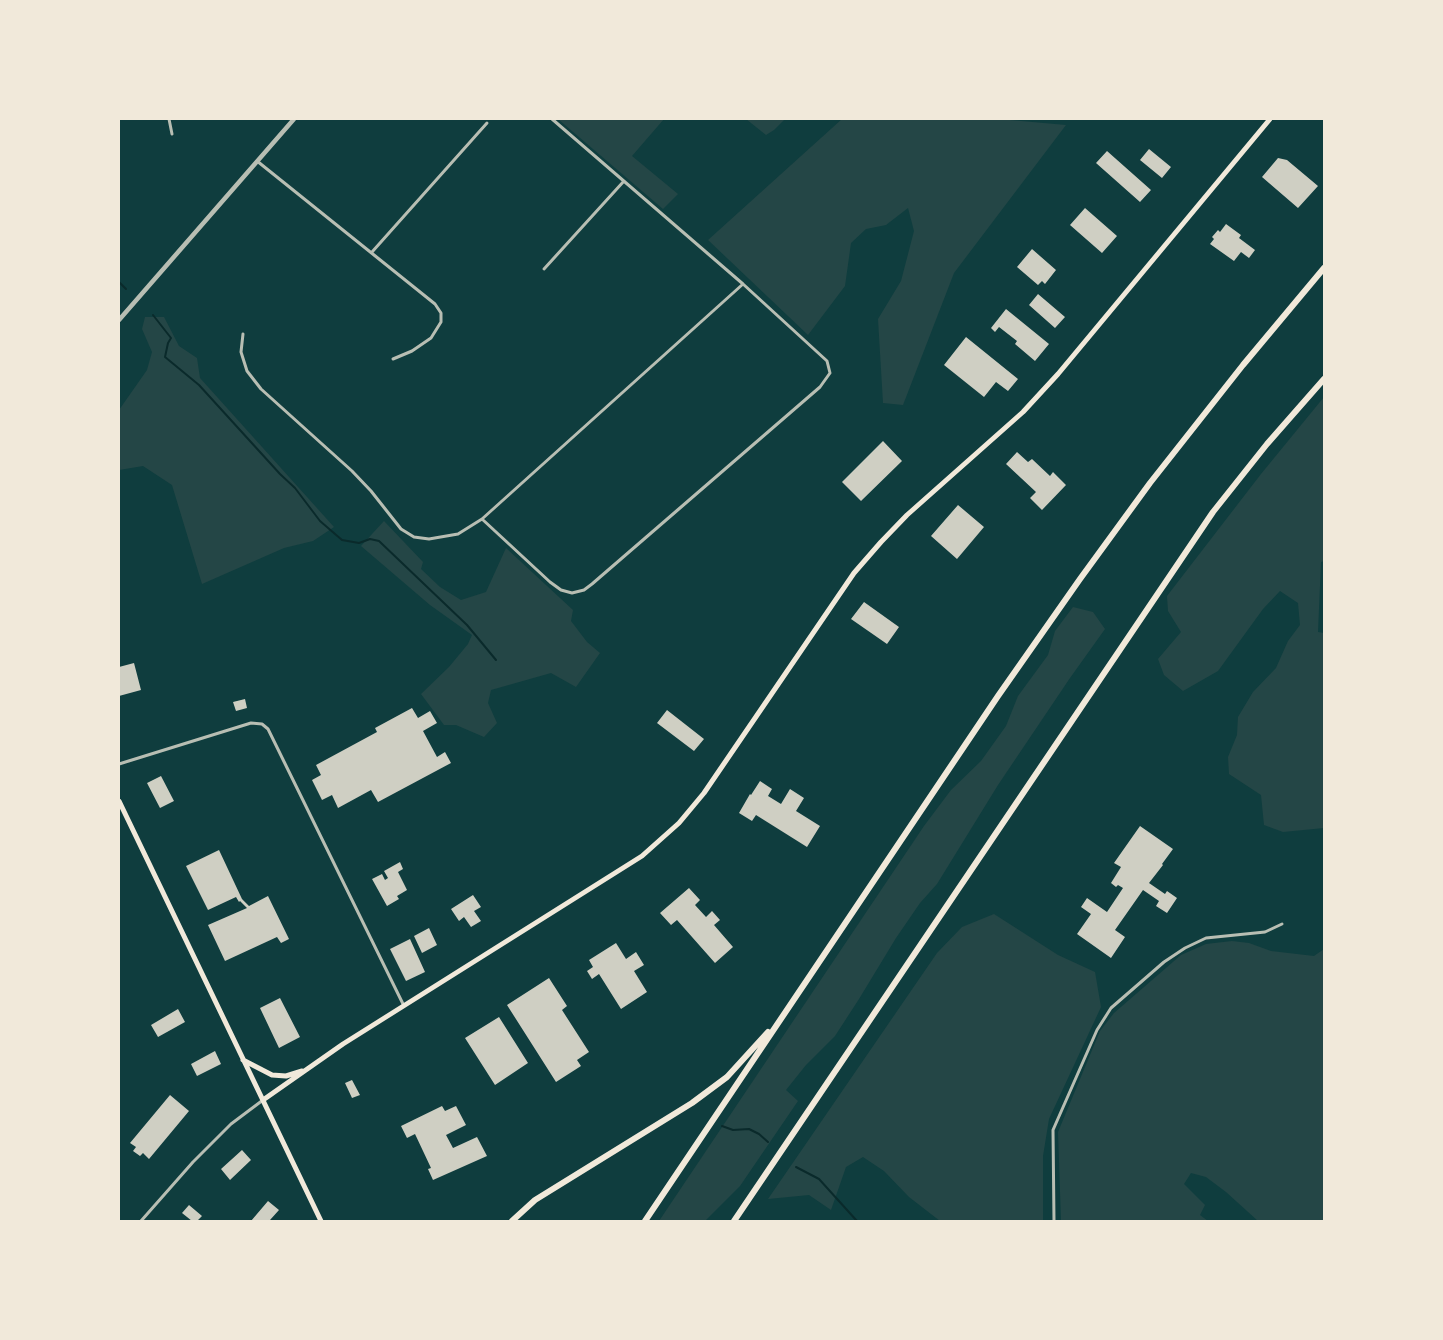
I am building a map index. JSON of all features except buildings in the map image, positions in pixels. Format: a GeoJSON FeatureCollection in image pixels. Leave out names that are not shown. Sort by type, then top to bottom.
{"type":"FeatureCollection","features":[{"type":"Feature","properties":{"kind":"highway"},"geometry":{"type":"LineString","coordinates":[[645,1221],[992,705],[1080,579],[1156,476],[1324,268]]}},
{"type":"Feature","properties":{"kind":"highway"},"geometry":{"type":"LineString","coordinates":[[734,1221],[1213,512],[1267,444],[1324,379]]}},
{"type":"Feature","properties":{"kind":"highway"},"geometry":{"type":"LineString","coordinates":[[512,1221],[535,1200],[706,1093],[727,1077],[783,1017]]}},
{"type":"Feature","properties":{"kind":"main road"},"geometry":{"type":"LineString","coordinates":[[263,1100],[343,1044],[642,856],[679,823],[704,793],[854,573],[907,516],[1023,412],[1058,374],[1270,119]]}},
{"type":"Feature","properties":{"kind":"main road"},"geometry":{"type":"LineString","coordinates":[[119,801],[320,1221]]}},
{"type":"Feature","properties":{"kind":"main road"},"geometry":{"type":"LineString","coordinates":[[243,1060],[272,1076],[286,1076],[307,1069]]}},
{"type":"Feature","properties":{"kind":"street"},"geometry":{"type":"LineString","coordinates":[[169,119],[172,134]]}},
{"type":"Feature","properties":{"kind":"street"},"geometry":{"type":"LineString","coordinates":[[119,320],[294,119]]}},
{"type":"Feature","properties":{"kind":"street"},"geometry":{"type":"LineString","coordinates":[[482,519],[561,590],[572,594],[584,590],[820,387],[830,373],[828,361],[624,180],[552,119]]}},
{"type":"Feature","properties":{"kind":"street"},"geometry":{"type":"LineString","coordinates":[[372,252],[487,123]]}},
{"type":"Feature","properties":{"kind":"street"},"geometry":{"type":"LineString","coordinates":[[257,161],[435,304],[441,313],[440,322],[431,338],[412,351],[393,359]]}},
{"type":"Feature","properties":{"kind":"street"},"geometry":{"type":"LineString","coordinates":[[544,270],[624,180]]}},
{"type":"Feature","properties":{"kind":"street"},"geometry":{"type":"LineString","coordinates":[[243,334],[241,352],[247,371],[261,389],[352,471],[371,491],[401,529],[414,537],[429,539],[458,534],[482,519],[742,284]]}},
{"type":"Feature","properties":{"kind":"street"},"geometry":{"type":"LineString","coordinates":[[119,764],[251,723],[262,724],[268,729],[404,1006]]}},
{"type":"Feature","properties":{"kind":"street"},"geometry":{"type":"LineString","coordinates":[[1054,1221],[1054,1130],[1094,1038],[1111,1008],[1164,962],[1185,948],[1206,938],[1265,932],[1282,924]]}},
{"type":"Feature","properties":{"kind":"street"},"geometry":{"type":"LineString","coordinates":[[141,1221],[193,1162],[231,1124],[263,1100]]}},
{"type":"Feature","properties":{"kind":"shaded area"},"geometry":{"type":"Polygon","coordinates":[[[558,119],[664,119],[632,156],[678,194],[663,209],[558,119]]]}},
{"type":"Feature","properties":{"kind":"shaded area"},"geometry":{"type":"Polygon","coordinates":[[[746,119],[785,119],[766,135],[746,119]]]}},
{"type":"Feature","properties":{"kind":"shaded area"},"geometry":{"type":"Polygon","coordinates":[[[842,119],[999,119],[1066,125],[954,273],[903,405],[883,403],[878,319],[901,281],[914,231],[908,208],[886,225],[866,229],[851,243],[845,286],[808,335],[708,240],[842,119]]]}},
{"type":"Feature","properties":{"kind":"shaded area"},"geometry":{"type":"Polygon","coordinates":[[[145,317],[164,317],[179,346],[197,358],[200,378],[334,527],[313,541],[284,548],[202,584],[172,485],[143,466],[119,470],[119,410],[147,370],[152,352],[142,329],[145,317]]]}},
{"type":"Feature","properties":{"kind":"shaded area"},"geometry":{"type":"Polygon","coordinates":[[[1324,397],[1324,561],[1321,562],[1318,632],[1324,633],[1324,828],[1283,832],[1264,825],[1261,795],[1229,774],[1228,757],[1237,735],[1238,717],[1253,692],[1276,668],[1288,641],[1300,625],[1298,603],[1280,591],[1263,609],[1218,671],[1183,691],[1164,675],[1158,659],[1181,632],[1168,611],[1167,596],[1261,474],[1324,397]]]}},
{"type":"Feature","properties":{"kind":"shaded area"},"geometry":{"type":"Polygon","coordinates":[[[384,521],[423,562],[421,569],[440,587],[461,600],[486,592],[506,548],[573,610],[571,621],[587,642],[600,653],[576,687],[551,673],[491,690],[488,703],[497,723],[484,737],[456,725],[444,725],[421,694],[449,667],[468,644],[472,635],[430,605],[361,546],[384,521]]]}},
{"type":"Feature","properties":{"kind":"shaded area"},"geometry":{"type":"Polygon","coordinates":[[[1073,607],[1093,612],[1105,629],[998,785],[937,884],[920,903],[896,938],[835,1036],[806,1065],[786,1090],[798,1101],[740,1186],[705,1221],[659,1221],[924,826],[951,790],[981,761],[1006,726],[1018,696],[1048,655],[1055,631],[1073,607]]]}},
{"type":"Feature","properties":{"kind":"shaded area"},"geometry":{"type":"Polygon","coordinates":[[[994,914],[1058,955],[1095,972],[1101,1007],[1049,1119],[1043,1156],[1043,1221],[940,1221],[909,1197],[884,1171],[863,1157],[846,1167],[831,1210],[809,1195],[768,1199],[937,953],[962,927],[994,914]]]}},
{"type":"Feature","properties":{"kind":"shaded area"},"geometry":{"type":"Polygon","coordinates":[[[1232,941],[1249,943],[1271,951],[1314,956],[1324,949],[1324,1221],[1258,1221],[1206,1177],[1191,1173],[1184,1184],[1205,1205],[1200,1215],[1208,1221],[1061,1221],[1058,1132],[1100,1031],[1114,1013],[1181,955],[1206,944],[1232,941]]]}},
{"type":"Feature","properties":{"kind":"waterway"},"geometry":{"type":"LineString","coordinates":[[119,282],[126,289]]}},
{"type":"Feature","properties":{"kind":"waterway"},"geometry":{"type":"LineString","coordinates":[[153,315],[171,338],[165,357],[199,385],[295,488],[320,521],[342,540],[359,543],[370,539],[379,541],[467,625],[496,660]]}},
{"type":"Feature","properties":{"kind":"waterway"},"geometry":{"type":"LineString","coordinates":[[722,1126],[733,1130],[749,1129],[759,1134],[768,1142]]}},
{"type":"Feature","properties":{"kind":"waterway"},"geometry":{"type":"LineString","coordinates":[[796,1167],[819,1179],[857,1221]]}}]}
